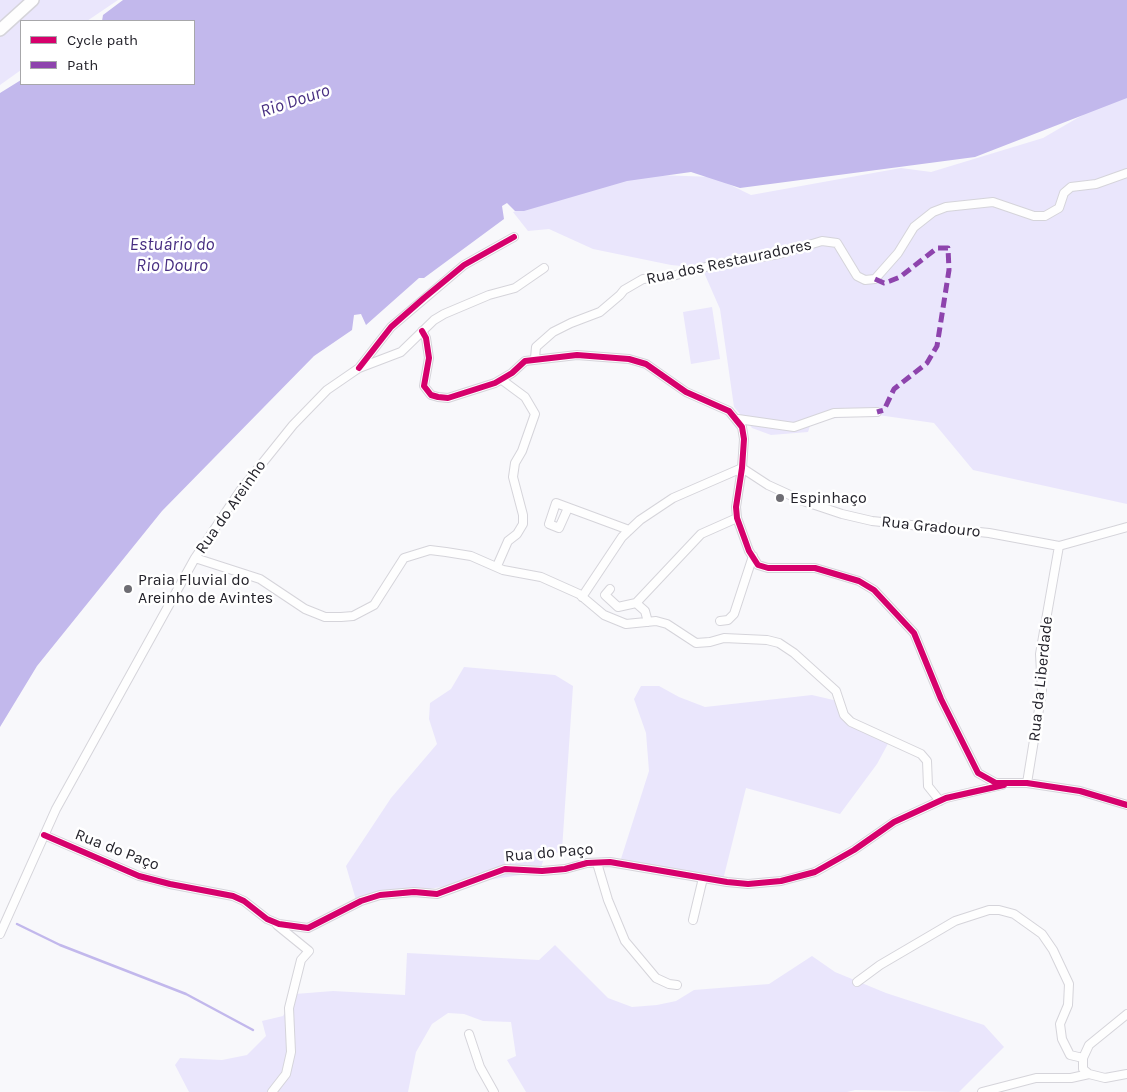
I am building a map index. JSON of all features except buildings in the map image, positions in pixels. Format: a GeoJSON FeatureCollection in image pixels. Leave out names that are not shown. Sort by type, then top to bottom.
{"type":"FeatureCollection","features":[{"type":"Feature","properties":{"kind":"main road"},"geometry":{"type":"LineString","coordinates":[[0,30],[33,0]]}},
{"type":"Feature","properties":{"kind":"street","name":"Rua dos Restauradores"},"geometry":{"type":"LineString","coordinates":[[535,358],[536,347],[553,332],[571,322],[600,312],[624,290],[643,279],[669,276],[713,265],[778,254],[822,241],[837,244],[857,276],[865,280],[875,279],[898,253],[914,227],[933,212],[946,206],[993,202],[1034,216],[1044,216],[1059,208],[1064,193],[1071,187],[1096,184],[1127,173]]}},
{"type":"Feature","properties":{"kind":"street","name":"Rua do Areinho"},"geometry":{"type":"LineString","coordinates":[[0,934],[56,809],[195,558],[240,491],[293,425],[327,390],[359,368],[391,327],[464,265],[514,237]]}},
{"type":"Feature","properties":{"kind":"street"},"geometry":{"type":"LineString","coordinates":[[359,368],[401,352],[422,331],[444,314],[488,295],[515,288],[544,268]]}},
{"type":"Feature","properties":{"kind":"street"},"geometry":{"type":"LineString","coordinates":[[422,331],[426,338],[429,358],[424,386],[431,394],[448,398],[502,380],[525,361],[535,358],[577,355],[638,361],[646,364],[686,392],[729,411],[738,419],[742,427],[744,439],[736,507],[737,518],[758,565],[768,568],[806,566],[859,581],[874,590],[914,633],[941,699],[978,773],[996,783],[1004,785]]}},
{"type":"Feature","properties":{"kind":"street"},"geometry":{"type":"LineString","coordinates":[[497,566],[508,541],[517,534],[523,524],[523,515],[513,477],[515,463],[522,451],[535,414],[525,397],[502,380]]}},
{"type":"Feature","properties":{"kind":"street"},"geometry":{"type":"LineString","coordinates":[[738,419],[794,426],[834,413],[878,412]]}},
{"type":"Feature","properties":{"kind":"street"},"geometry":{"type":"LineString","coordinates":[[582,597],[599,569],[629,530],[655,508],[673,498],[742,468]]}},
{"type":"Feature","properties":{"kind":"street","name":"Rua Gradouro"},"geometry":{"type":"LineString","coordinates":[[742,468],[768,485],[803,501],[842,514],[872,520],[989,533],[1059,546],[1127,527]]}},
{"type":"Feature","properties":{"kind":"street"},"geometry":{"type":"LineString","coordinates":[[568,508],[629,530]]}},
{"type":"Feature","properties":{"kind":"street"},"geometry":{"type":"LineString","coordinates":[[610,589],[605,595],[618,607],[636,603],[701,534],[737,518]]}},
{"type":"Feature","properties":{"kind":"street","name":"Rua da Liberdade"},"geometry":{"type":"LineString","coordinates":[[1027,783],[1042,691],[1040,654],[1059,546]]}},
{"type":"Feature","properties":{"kind":"street"},"geometry":{"type":"LineString","coordinates":[[195,558],[260,579],[305,609],[325,617],[353,616],[374,605],[400,562],[412,554],[430,550],[446,552],[471,556],[503,570],[541,576],[582,597],[610,618],[626,624],[648,622],[667,624],[696,643],[724,638],[767,640],[779,643],[794,653],[836,691],[844,715],[851,722],[921,754],[927,761],[928,786],[940,801]]}},
{"type":"Feature","properties":{"kind":"street"},"geometry":{"type":"LineString","coordinates":[[720,621],[728,620],[734,614],[753,556]]}},
{"type":"Feature","properties":{"kind":"street"},"geometry":{"type":"LineString","coordinates":[[636,603],[645,611],[648,622]]}},
{"type":"Feature","properties":{"kind":"street","name":"Rua do Paço"},"geometry":{"type":"LineString","coordinates":[[273,922],[308,928],[361,901],[380,896],[414,892],[437,894],[505,869],[542,871],[610,862],[748,884],[781,882],[815,872],[854,850],[894,822],[940,801],[964,793],[1004,785],[1027,783],[1080,791],[1112,798],[1127,805]]}},
{"type":"Feature","properties":{"kind":"street","name":"Rua do Paço"},"geometry":{"type":"LineString","coordinates":[[44,835],[139,876],[233,896],[244,901],[309,951],[301,960],[289,1008],[292,1052],[286,1074],[272,1092]]}},
{"type":"Feature","properties":{"kind":"street"},"geometry":{"type":"LineString","coordinates":[[597,863],[608,900],[625,941],[656,978],[669,984],[677,985]]}},
{"type":"Feature","properties":{"kind":"street"},"geometry":{"type":"LineString","coordinates":[[693,920],[703,878]]}},
{"type":"Feature","properties":{"kind":"street"},"geometry":{"type":"LineString","coordinates":[[857,982],[880,965],[955,921],[989,910],[999,910],[1014,914],[1042,934],[1053,950],[1070,984],[1068,1005],[1060,1024],[1062,1039],[1070,1055],[1083,1058]]}},
{"type":"Feature","properties":{"kind":"street"},"geometry":{"type":"LineString","coordinates":[[1127,1014],[1089,1046],[1083,1058],[1083,1069],[1089,1074],[1104,1078],[1127,1074]]}},
{"type":"Feature","properties":{"kind":"street"},"geometry":{"type":"LineString","coordinates":[[469,1034],[480,1066],[494,1092]]}},
{"type":"Feature","properties":{"kind":"street"},"geometry":{"type":"LineString","coordinates":[[982,1092],[1036,1078],[1070,1078],[1089,1074]]}},
{"type":"Feature","properties":{"kind":"shaded area"},"geometry":{"type":"Polygon","coordinates":[[[0,0],[118,0],[88,20],[20,20],[20,71],[0,85],[0,0]]]}},
{"type":"Feature","properties":{"kind":"shaded area"},"geometry":{"type":"Polygon","coordinates":[[[1127,93],[1127,504],[973,470],[934,423],[878,415],[812,420],[808,432],[771,435],[752,428],[734,407],[720,309],[702,268],[671,265],[593,249],[549,229],[528,231],[513,212],[650,172],[657,175],[714,177],[751,195],[901,168],[931,172],[1043,138],[1117,95],[1127,93]]]}},
{"type":"Feature","properties":{"kind":"shaded area"},"geometry":{"type":"Polygon","coordinates":[[[712,307],[720,359],[691,364],[683,312],[712,307]]]}},
{"type":"Feature","properties":{"kind":"shaded area"},"geometry":{"type":"Polygon","coordinates":[[[464,667],[555,675],[573,686],[562,850],[543,861],[540,872],[356,900],[346,866],[391,798],[437,744],[429,719],[430,703],[451,689],[464,667]]]}},
{"type":"Feature","properties":{"kind":"shaded area"},"geometry":{"type":"Polygon","coordinates":[[[641,686],[659,686],[679,697],[705,707],[812,695],[842,702],[843,720],[890,740],[877,764],[840,814],[746,788],[723,880],[620,862],[649,771],[646,733],[634,699],[641,686]]]}},
{"type":"Feature","properties":{"kind":"shaded area"},"geometry":{"type":"Polygon","coordinates":[[[555,945],[608,998],[632,1007],[676,1001],[694,990],[769,984],[812,956],[835,972],[886,993],[984,1025],[1004,1047],[959,1092],[855,1090],[847,1092],[526,1092],[507,1060],[516,1056],[511,1022],[483,1021],[464,1014],[448,1013],[432,1024],[416,1052],[408,1092],[189,1092],[175,1065],[180,1058],[222,1060],[247,1055],[266,1036],[262,1021],[283,1016],[295,994],[333,991],[405,995],[407,953],[539,960],[555,945]]]}},
{"type":"Feature","properties":{"kind":"water","name":"Estuário do Rio Douro"},"geometry":{"type":"Polygon","coordinates":[[[123,0],[1127,0],[1127,98],[975,157],[740,188],[691,172],[627,181],[524,211],[515,211],[507,203],[502,206],[504,219],[424,278],[419,278],[366,325],[361,314],[354,315],[352,330],[314,356],[162,511],[37,666],[0,727],[0,93],[20,81],[20,85],[195,85],[195,20],[102,20],[103,15],[123,0]]]}},
{"type":"Feature","properties":{"kind":"waterway"},"geometry":{"type":"LineString","coordinates":[[17,924],[60,945],[186,994],[253,1030]]}},
{"type":"Feature","properties":{"kind":"marked path"},"geometry":{"type":"LineString","coordinates":[[875,279],[884,283],[900,277],[937,248],[948,248],[949,270],[937,346],[927,363],[894,389],[884,410],[877,412]]}},
{"type":"Feature","properties":{"kind":"cycle path"},"geometry":{"type":"LineString","coordinates":[[359,368],[391,327],[424,298],[464,265],[514,237]]}},
{"type":"Feature","properties":{"kind":"cycle path"},"geometry":{"type":"LineString","coordinates":[[422,331],[426,338],[429,358],[424,386],[431,395],[438,397],[448,398],[495,383],[512,373],[525,361],[577,355],[629,359],[646,364],[686,392],[729,411],[742,427],[744,439],[736,507],[737,518],[749,551],[758,565],[768,568],[815,568],[859,581],[874,590],[914,633],[941,699],[978,773],[996,783],[1027,783],[1080,791],[1127,805]]}},
{"type":"Feature","properties":{"kind":"cycle path"},"geometry":{"type":"LineString","coordinates":[[44,835],[139,876],[233,896],[244,901],[267,919],[279,924],[308,928],[361,901],[380,895],[414,892],[437,894],[505,869],[542,871],[565,869],[587,863],[610,862],[727,882],[748,884],[781,881],[815,872],[854,850],[894,822],[946,798],[1004,785]]}},
{"type":"Feature","properties":{"kind":"place","name":"Espinhaço"},"geometry":{"type":"Point","coordinates":[780,498]}},
{"type":"Feature","properties":{"kind":"place","name":"Praia Fluvial do Areinho de Avintes"},"geometry":{"type":"Point","coordinates":[128,589]}},
{"type":"Feature","properties":{"kind":"water label","name":"Rio Douro"},"geometry":{"type":"Point","coordinates":[295,101]}}]}
